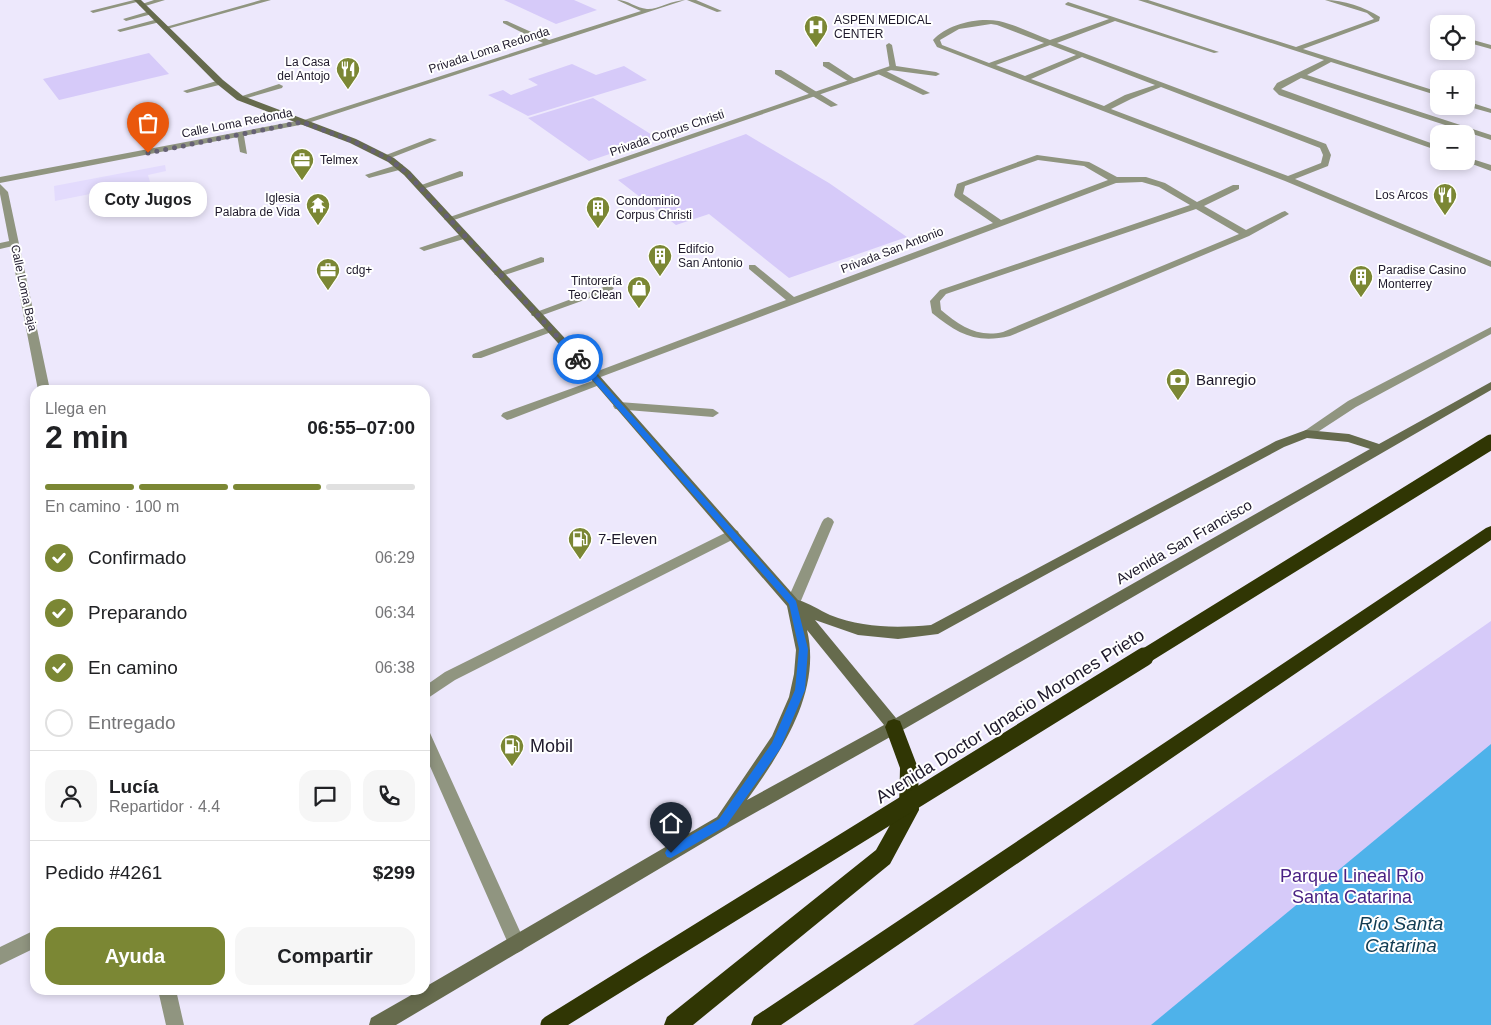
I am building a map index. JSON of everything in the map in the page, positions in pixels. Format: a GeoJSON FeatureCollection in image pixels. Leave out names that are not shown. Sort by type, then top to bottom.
{"type":"FeatureCollection","features":[{"type":"Feature","properties":{"kind":"highway","name":"Avenida Doctor Ignacio Morones Prieto"},"geometry":{"type":"LineString","coordinates":[[550,1025],[1491,442]]}},
{"type":"Feature","properties":{"kind":"highway"},"geometry":{"type":"LineString","coordinates":[[762,1025],[1491,532]]}},
{"type":"Feature","properties":{"kind":"highway"},"geometry":{"type":"LineString","coordinates":[[675,1025],[883,857],[909,810],[909,768],[894,727]]}},
{"type":"Feature","properties":{"kind":"street"},"geometry":{"type":"LineString","coordinates":[[93,11],[139,2],[162,0]]}},
{"type":"Feature","properties":{"kind":"street"},"geometry":{"type":"LineString","coordinates":[[120,30],[161,24],[268,0]]}},
{"type":"Feature","properties":{"kind":"street"},"geometry":{"type":"LineString","coordinates":[[620,0],[647,11]]}},
{"type":"Feature","properties":{"kind":"street","name":"Privada Loma Redonda"},"geometry":{"type":"LineString","coordinates":[[302,122],[682,0]]}},
{"type":"Feature","properties":{"kind":"street"},"geometry":{"type":"LineString","coordinates":[[690,0],[719,11]]}},
{"type":"Feature","properties":{"kind":"street"},"geometry":{"type":"LineString","coordinates":[[1141,0],[1430,91]]}},
{"type":"Feature","properties":{"kind":"street"},"geometry":{"type":"LineString","coordinates":[[1296,49],[1358,28],[1378,18],[1369,12],[1328,0]]}},
{"type":"Feature","properties":{"kind":"street"},"geometry":{"type":"LineString","coordinates":[[139,2],[220,82],[240,98],[353,141],[400,167],[596,379],[733,534],[793,603],[894,727],[722,823],[430,995]]}},
{"type":"Feature","properties":{"kind":"street"},"geometry":{"type":"LineString","coordinates":[[1068,4],[1216,52]]}},
{"type":"Feature","properties":{"kind":"street"},"geometry":{"type":"LineString","coordinates":[[126,19],[150,14]]}},
{"type":"Feature","properties":{"kind":"street"},"geometry":{"type":"LineString","coordinates":[[989,65],[1116,20]]}},
{"type":"Feature","properties":{"kind":"street"},"geometry":{"type":"LineString","coordinates":[[505,22],[549,43]]}},
{"type":"Feature","properties":{"kind":"street"},"geometry":{"type":"LineString","coordinates":[[1288,179],[1325,164],[1327,155],[1323,146],[998,23],[976,22],[940,35],[936,40],[939,46],[1288,179],[1491,264]]}},
{"type":"Feature","properties":{"kind":"street"},"geometry":{"type":"LineString","coordinates":[[1475,43],[1491,47]]}},
{"type":"Feature","properties":{"kind":"street"},"geometry":{"type":"LineString","coordinates":[[889,45],[893,68],[936,74]]}},
{"type":"Feature","properties":{"kind":"street"},"geometry":{"type":"LineString","coordinates":[[1024,79],[1082,56]]}},
{"type":"Feature","properties":{"kind":"street"},"geometry":{"type":"LineString","coordinates":[[835,60],[837,71]]}},
{"type":"Feature","properties":{"kind":"street"},"geometry":{"type":"LineString","coordinates":[[1330,60],[1280,85],[1277,89],[1282,93],[1430,146]]}},
{"type":"Feature","properties":{"kind":"street"},"geometry":{"type":"LineString","coordinates":[[826,64],[854,81]]}},
{"type":"Feature","properties":{"kind":"street","name":"Privada Corpus Christi"},"geometry":{"type":"LineString","coordinates":[[448,219],[893,68]]}},
{"type":"Feature","properties":{"kind":"street"},"geometry":{"type":"LineString","coordinates":[[778,72],[834,104]]}},
{"type":"Feature","properties":{"kind":"street"},"geometry":{"type":"LineString","coordinates":[[881,72],[926,93]]}},
{"type":"Feature","properties":{"kind":"street"},"geometry":{"type":"LineString","coordinates":[[1301,75],[1491,138]]}},
{"type":"Feature","properties":{"kind":"street"},"geometry":{"type":"LineString","coordinates":[[187,91],[220,82]]}},
{"type":"Feature","properties":{"kind":"street"},"geometry":{"type":"LineString","coordinates":[[904,83],[935,90]]}},
{"type":"Feature","properties":{"kind":"street"},"geometry":{"type":"LineString","coordinates":[[240,98],[279,86]]}},
{"type":"Feature","properties":{"kind":"street"},"geometry":{"type":"LineString","coordinates":[[1105,110],[1128,97],[1161,86]]}},
{"type":"Feature","properties":{"kind":"street"},"geometry":{"type":"LineString","coordinates":[[1475,106],[1491,111]]}},
{"type":"Feature","properties":{"kind":"street","name":"Calle Loma Redonda"},"geometry":{"type":"LineString","coordinates":[[0,180],[240,136],[302,122]]}},
{"type":"Feature","properties":{"kind":"street"},"geometry":{"type":"LineString","coordinates":[[240,136],[244,152]]}},
{"type":"Feature","properties":{"kind":"street"},"geometry":{"type":"LineString","coordinates":[[385,157],[433,140]]}},
{"type":"Feature","properties":{"kind":"street"},"geometry":{"type":"LineString","coordinates":[[1000,223],[958,195],[961,184],[1037,156],[1086,164],[1115,180]]}},
{"type":"Feature","properties":{"kind":"street"},"geometry":{"type":"LineString","coordinates":[[1475,162],[1491,168]]}},
{"type":"Feature","properties":{"kind":"street"},"geometry":{"type":"LineString","coordinates":[[369,175],[400,167]]}},
{"type":"Feature","properties":{"kind":"street"},"geometry":{"type":"LineString","coordinates":[[420,187],[460,174]]}},
{"type":"Feature","properties":{"kind":"street","name":"Privada San Antonio"},"geometry":{"type":"LineString","coordinates":[[507,416],[793,301],[1115,180],[1143,179],[1162,186],[1246,234]]}},
{"type":"Feature","properties":{"kind":"street","name":"Calle Loma Baja"},"geometry":{"type":"LineString","coordinates":[[0,187],[4,192],[43,385]]}},
{"type":"Feature","properties":{"kind":"street"},"geometry":{"type":"LineString","coordinates":[[1236,187],[1198,205],[943,292],[935,301],[936,311],[952,325],[972,334],[989,338],[1006,334],[1246,234],[1285,214]]}},
{"type":"Feature","properties":{"kind":"street"},"geometry":{"type":"LineString","coordinates":[[424,248],[464,236]]}},
{"type":"Feature","properties":{"kind":"street"},"geometry":{"type":"LineString","coordinates":[[0,246],[14,243]]}},
{"type":"Feature","properties":{"kind":"street"},"geometry":{"type":"LineString","coordinates":[[500,274],[541,260]]}},
{"type":"Feature","properties":{"kind":"street"},"geometry":{"type":"LineString","coordinates":[[752,267],[793,301]]}},
{"type":"Feature","properties":{"kind":"street"},"geometry":{"type":"LineString","coordinates":[[536,314],[609,288]]}},
{"type":"Feature","properties":{"kind":"street"},"geometry":{"type":"LineString","coordinates":[[476,356],[550,329]]}},
{"type":"Feature","properties":{"kind":"street"},"geometry":{"type":"LineString","coordinates":[[793,603],[826,619],[858,628],[898,634],[933,630],[1052,564],[1280,444],[1306,434],[1352,404],[1491,330]]}},
{"type":"Feature","properties":{"kind":"street","name":"Avenida San Francisco"},"geometry":{"type":"LineString","coordinates":[[894,727],[1491,384]]}},
{"type":"Feature","properties":{"kind":"street"},"geometry":{"type":"LineString","coordinates":[[620,406],[713,413]]}},
{"type":"Feature","properties":{"kind":"street"},"geometry":{"type":"LineString","coordinates":[[1306,434],[1349,438],[1380,448]]}},
{"type":"Feature","properties":{"kind":"street"},"geometry":{"type":"LineString","coordinates":[[722,823],[776,746],[800,690],[803,649],[793,603],[828,522]]}},
{"type":"Feature","properties":{"kind":"street"},"geometry":{"type":"LineString","coordinates":[[430,690],[450,676],[733,534]]}},
{"type":"Feature","properties":{"kind":"street"},"geometry":{"type":"LineString","coordinates":[[430,749],[517,944]]}},
{"type":"Feature","properties":{"kind":"street"},"geometry":{"type":"LineString","coordinates":[[0,956],[30,941]]}},
{"type":"Feature","properties":{"kind":"street"},"geometry":{"type":"LineString","coordinates":[[169,995],[175,1025]]}},
{"type":"Feature","properties":{"kind":"street"},"geometry":{"type":"LineString","coordinates":[[378,1025],[429,995]]}},
{"type":"Feature","properties":{"kind":"shaded area"},"geometry":{"type":"Polygon","coordinates":[[[165,165],[166,171],[148,175],[150,182],[55,201],[54,186],[165,165]]]}},
{"type":"Feature","properties":{"kind":"green space"},"geometry":{"type":"Polygon","coordinates":[[[504,0],[574,0],[597,10],[556,24],[504,0]]]}},
{"type":"Feature","properties":{"kind":"green space"},"geometry":{"type":"Polygon","coordinates":[[[149,53],[169,74],[59,100],[43,79],[149,53]]]}},
{"type":"Feature","properties":{"kind":"green space"},"geometry":{"type":"Polygon","coordinates":[[[572,64],[596,75],[624,66],[647,80],[528,116],[488,95],[503,90],[511,95],[538,85],[528,79],[572,64]]]}},
{"type":"Feature","properties":{"kind":"green space"},"geometry":{"type":"Polygon","coordinates":[[[593,98],[657,138],[589,161],[528,118],[593,98]]]}},
{"type":"Feature","properties":{"kind":"green space"},"geometry":{"type":"Polygon","coordinates":[[[746,134],[829,183],[907,237],[789,278],[709,214],[676,225],[618,180],[746,134]]]}},
{"type":"Feature","properties":{"kind":"green space","name":"Parque Lineal Río Santa Catarina"},"geometry":{"type":"Polygon","coordinates":[[[1491,621],[1491,1025],[913,1025],[1491,621]]]}},
{"type":"Feature","properties":{"kind":"water","name":"Río Santa Catarina"},"geometry":{"type":"Polygon","coordinates":[[[1491,744],[1491,1025],[1151,1025],[1491,744]]]}},
{"type":"Feature","properties":{"kind":"way so far"},"geometry":{"type":"LineString","coordinates":[[148,153],[280,128],[302,122],[353,141],[376,152],[391,160],[407,173],[578,359]]}},
{"type":"Feature","properties":{"kind":"place","name":"ASPEN MEDICAL CENTER"},"geometry":{"type":"Point","coordinates":[816,48]}},
{"type":"Feature","properties":{"kind":"place","name":"La Casa del Antojo"},"geometry":{"type":"Point","coordinates":[348,90]}},
{"type":"Feature","properties":{"kind":"place","name":"Coty Jugos"},"geometry":{"type":"Point","coordinates":[148,153]}},
{"type":"Feature","properties":{"kind":"place","name":"Telmex"},"geometry":{"type":"Point","coordinates":[302,181]}},
{"type":"Feature","properties":{"kind":"place","name":"Los Arcos"},"geometry":{"type":"Point","coordinates":[1445,216]}},
{"type":"Feature","properties":{"kind":"place","name":"Iglesia Palabra de Vida"},"geometry":{"type":"Point","coordinates":[318,226]}},
{"type":"Feature","properties":{"kind":"place","name":"Condominio Corpus Christi"},"geometry":{"type":"Point","coordinates":[598,229]}},
{"type":"Feature","properties":{"kind":"place","name":"Edifcio San Antonio"},"geometry":{"type":"Point","coordinates":[660,277]}},
{"type":"Feature","properties":{"kind":"place","name":"cdg+"},"geometry":{"type":"Point","coordinates":[328,291]}},
{"type":"Feature","properties":{"kind":"place","name":"Paradise Casino Monterrey"},"geometry":{"type":"Point","coordinates":[1361,298]}},
{"type":"Feature","properties":{"kind":"place","name":"Tintorería Teo Clean"},"geometry":{"type":"Point","coordinates":[639,309]}},
{"type":"Feature","properties":{"kind":"place","name":"Banregio"},"geometry":{"type":"Point","coordinates":[1178,401]}},
{"type":"Feature","properties":{"kind":"place","name":"7-Eleven"},"geometry":{"type":"Point","coordinates":[580,560]}},
{"type":"Feature","properties":{"kind":"place","name":"Mobil"},"geometry":{"type":"Point","coordinates":[512,767]}},
{"type":"Feature","properties":{"kind":"route"},"geometry":{"type":"LineString","coordinates":[[578,359],[793,603],[803,649],[800,690],[776,746],[722,823],[671,853]]}}]}
